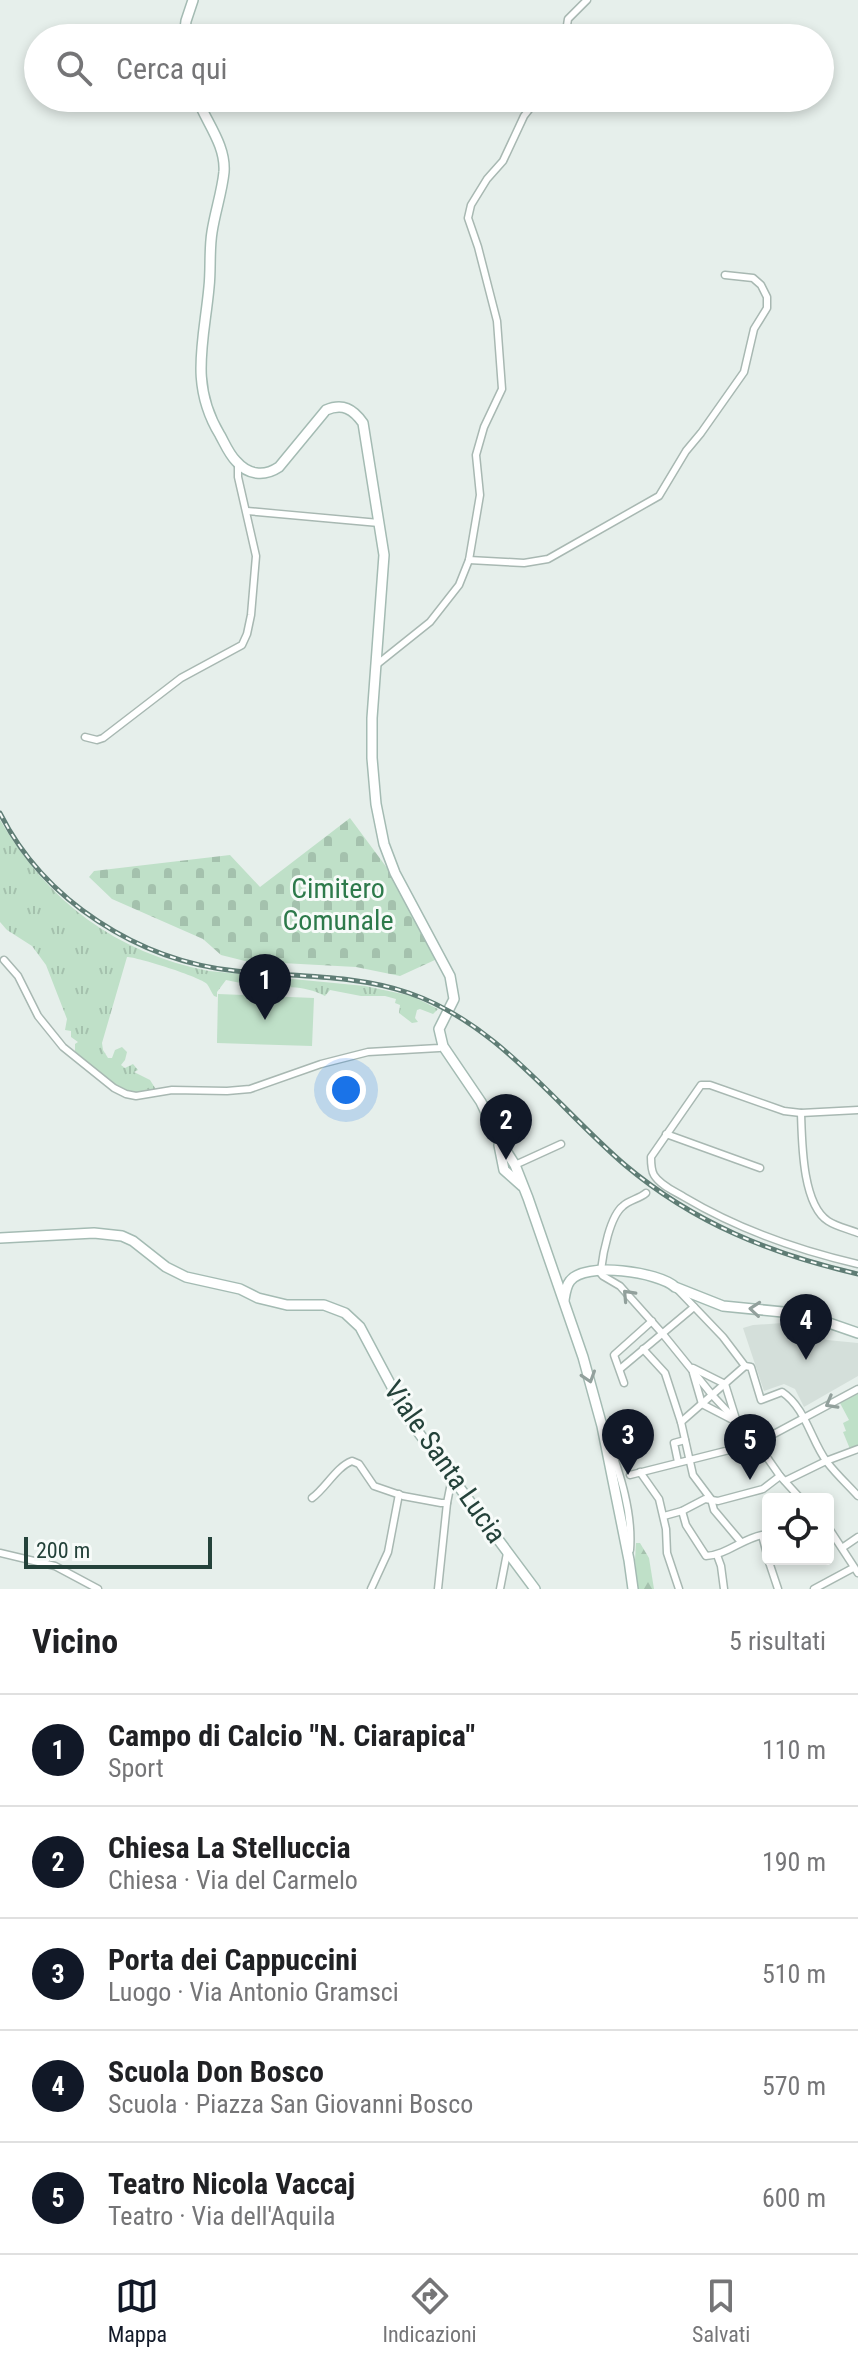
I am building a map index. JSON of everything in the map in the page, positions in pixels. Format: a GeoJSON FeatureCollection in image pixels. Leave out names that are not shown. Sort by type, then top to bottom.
{"type":"FeatureCollection","features":[{"type":"Feature","properties":{"kind":"street"},"geometry":{"type":"LineString","coordinates":[[186,24],[193,0]]}},
{"type":"Feature","properties":{"kind":"street"},"geometry":{"type":"LineString","coordinates":[[567,24],[568,19],[587,0]]}},
{"type":"Feature","properties":{"kind":"street"},"geometry":{"type":"LineString","coordinates":[[204,112],[217,141],[224,170],[211,236],[209,286],[201,346],[203,398],[214,426],[238,464],[258,474],[271,472],[288,458],[326,410],[344,407],[356,413],[363,423],[380,523],[384,572],[375,666],[372,758],[376,804],[388,859],[450,976],[453,992],[451,1005],[439,1029],[443,1046],[481,1102],[515,1165],[594,1390],[633,1589]]}},
{"type":"Feature","properties":{"kind":"street"},"geometry":{"type":"LineString","coordinates":[[375,666],[430,622],[459,585],[469,560],[480,495],[476,455],[484,427],[502,389],[497,321],[468,218],[471,205],[503,161],[527,112]]}},
{"type":"Feature","properties":{"kind":"street"},"geometry":{"type":"LineString","coordinates":[[469,560],[524,563],[548,559],[659,496],[686,451],[744,372],[754,329],[767,308],[767,297],[753,278],[725,275]]}},
{"type":"Feature","properties":{"kind":"street"},"geometry":{"type":"LineString","coordinates":[[85,737],[103,738],[181,678],[242,645],[251,615],[256,556],[238,477],[238,464]]}},
{"type":"Feature","properties":{"kind":"street"},"geometry":{"type":"LineString","coordinates":[[247,511],[380,523]]}},
{"type":"Feature","properties":{"kind":"street"},"geometry":{"type":"LineString","coordinates":[[4,960],[18,976],[38,1016],[63,1047],[114,1088],[136,1096],[172,1090],[250,1089],[321,1064],[368,1052],[443,1046]]}},
{"type":"Feature","properties":{"kind":"street"},"geometry":{"type":"LineString","coordinates":[[858,1110],[784,1111],[710,1085],[701,1085],[651,1157],[654,1175],[666,1187],[707,1211],[791,1246],[858,1264]]}},
{"type":"Feature","properties":{"kind":"street"},"geometry":{"type":"LineString","coordinates":[[801,1113],[806,1180],[815,1203],[828,1222],[858,1233]]}},
{"type":"Feature","properties":{"kind":"street"},"geometry":{"type":"LineString","coordinates":[[666,1134],[760,1168]]}},
{"type":"Feature","properties":{"kind":"street"},"geometry":{"type":"LineString","coordinates":[[498,1138],[504,1170],[524,1187]]}},
{"type":"Feature","properties":{"kind":"street"},"geometry":{"type":"LineString","coordinates":[[515,1165],[561,1144]]}},
{"type":"Feature","properties":{"kind":"street"},"geometry":{"type":"LineString","coordinates":[[646,1193],[624,1204],[616,1214],[600,1270],[603,1276],[620,1286],[652,1321],[796,1493]]}},
{"type":"Feature","properties":{"kind":"street","name":"Viale Santa Lucia"},"geometry":{"type":"LineString","coordinates":[[0,1238],[94,1233],[122,1236],[186,1277],[240,1289],[258,1298],[287,1305],[324,1305],[345,1313],[360,1327],[410,1421],[535,1589]]}},
{"type":"Feature","properties":{"kind":"street"},"geometry":{"type":"LineString","coordinates":[[564,1303],[570,1281],[580,1274],[600,1270],[670,1282],[723,1337],[745,1366],[751,1367],[761,1400],[782,1392],[791,1397],[826,1461],[858,1496]]}},
{"type":"Feature","properties":{"kind":"street"},"geometry":{"type":"LineString","coordinates":[[554,1275],[570,1281]]}},
{"type":"Feature","properties":{"kind":"street"},"geometry":{"type":"LineString","coordinates":[[675,1287],[723,1306],[803,1314],[858,1333]]}},
{"type":"Feature","properties":{"kind":"street"},"geometry":{"type":"LineString","coordinates":[[620,1369],[694,1307]]}},
{"type":"Feature","properties":{"kind":"street"},"geometry":{"type":"LineString","coordinates":[[624,1383],[614,1355],[652,1321]]}},
{"type":"Feature","properties":{"kind":"street"},"geometry":{"type":"LineString","coordinates":[[643,1349],[665,1373],[681,1422],[693,1475],[711,1499],[714,1510],[741,1542]]}},
{"type":"Feature","properties":{"kind":"street"},"geometry":{"type":"LineString","coordinates":[[681,1422],[745,1366]]}},
{"type":"Feature","properties":{"kind":"street"},"geometry":{"type":"LineString","coordinates":[[692,1367],[725,1384],[737,1423]]}},
{"type":"Feature","properties":{"kind":"street"},"geometry":{"type":"LineString","coordinates":[[692,1367],[702,1404],[737,1423]]}},
{"type":"Feature","properties":{"kind":"street"},"geometry":{"type":"LineString","coordinates":[[625,1476],[757,1443],[858,1389]]}},
{"type":"Feature","properties":{"kind":"street"},"geometry":{"type":"LineString","coordinates":[[602,1426],[625,1476],[631,1535],[629,1560]]}},
{"type":"Feature","properties":{"kind":"street"},"geometry":{"type":"LineString","coordinates":[[678,1462],[674,1443],[685,1440]]}},
{"type":"Feature","properties":{"kind":"street"},"geometry":{"type":"LineString","coordinates":[[664,1516],[705,1499],[718,1501],[763,1489],[858,1449]]}},
{"type":"Feature","properties":{"kind":"street"},"geometry":{"type":"LineString","coordinates":[[312,1498],[346,1463],[352,1461],[359,1464],[374,1486],[447,1503]]}},
{"type":"Feature","properties":{"kind":"street"},"geometry":{"type":"LineString","coordinates":[[640,1472],[659,1499],[664,1516],[667,1553],[679,1589]]}},
{"type":"Feature","properties":{"kind":"street"},"geometry":{"type":"LineString","coordinates":[[438,1589],[452,1478]]}},
{"type":"Feature","properties":{"kind":"street"},"geometry":{"type":"LineString","coordinates":[[371,1589],[388,1552],[399,1494]]}},
{"type":"Feature","properties":{"kind":"street"},"geometry":{"type":"LineString","coordinates":[[682,1511],[686,1525],[706,1556],[717,1555],[762,1535]]}},
{"type":"Feature","properties":{"kind":"street"},"geometry":{"type":"LineString","coordinates":[[814,1589],[856,1570],[834,1536]]}},
{"type":"Feature","properties":{"kind":"street"},"geometry":{"type":"LineString","coordinates":[[842,1548],[858,1537]]}},
{"type":"Feature","properties":{"kind":"street"},"geometry":{"type":"LineString","coordinates":[[500,1589],[508,1552]]}},
{"type":"Feature","properties":{"kind":"street"},"geometry":{"type":"LineString","coordinates":[[0,1553],[55,1566],[98,1589]]}},
{"type":"Feature","properties":{"kind":"street"},"geometry":{"type":"LineString","coordinates":[[717,1555],[724,1589]]}},
{"type":"Feature","properties":{"kind":"street"},"geometry":{"type":"LineString","coordinates":[[770,1565],[778,1589]]}},
{"type":"Feature","properties":{"kind":"shaded area"},"geometry":{"type":"Polygon","coordinates":[[[783,1323],[827,1340],[858,1343],[858,1376],[804,1407],[795,1389],[784,1384],[764,1391],[743,1328],[783,1323]]]}},
{"type":"Feature","properties":{"kind":"green space","name":"Cimitero Comunale"},"geometry":{"type":"Polygon","coordinates":[[[350,818],[393,876],[437,959],[400,976],[356,967],[245,961],[221,955],[203,939],[112,899],[89,877],[94,871],[230,855],[260,887],[350,818]]]}},
{"type":"Feature","properties":{"kind":"green space"},"geometry":{"type":"Polygon","coordinates":[[[0,820],[39,875],[62,899],[114,937],[144,951],[209,971],[365,986],[412,996],[438,1009],[433,1014],[417,1010],[415,1018],[418,1022],[412,1023],[399,1013],[400,1005],[395,1003],[396,999],[385,996],[361,996],[330,990],[325,996],[300,988],[257,986],[226,980],[217,997],[207,984],[193,977],[127,957],[102,1043],[103,1050],[108,1058],[112,1058],[115,1050],[122,1047],[127,1052],[121,1065],[125,1068],[133,1064],[138,1070],[134,1072],[150,1080],[157,1091],[129,1092],[95,1071],[75,1051],[78,1042],[71,1037],[71,1031],[65,1030],[67,1019],[46,965],[32,946],[0,922],[0,820]]]}},
{"type":"Feature","properties":{"kind":"green space"},"geometry":{"type":"Polygon","coordinates":[[[218,994],[314,998],[312,1046],[217,1043],[218,994]]]}},
{"type":"Feature","properties":{"kind":"green space"},"geometry":{"type":"Polygon","coordinates":[[[858,1393],[858,1446],[850,1449],[843,1432],[846,1431],[843,1423],[849,1420],[840,1403],[858,1393]]]}},
{"type":"Feature","properties":{"kind":"green space"},"geometry":{"type":"Polygon","coordinates":[[[636,1543],[640,1543],[649,1558],[654,1589],[638,1589],[636,1543]]]}},
{"type":"Feature","properties":{"kind":"railway"},"geometry":{"type":"LineString","coordinates":[[0,813],[19,845],[68,899],[130,940],[200,965],[367,982],[409,993],[441,1007],[499,1045],[625,1165],[678,1204],[764,1246],[858,1274]]}},
{"type":"Feature","properties":{"kind":"place","name":"Campo di Calcio \"N. Ciarapica\""},"geometry":{"type":"Point","coordinates":[265,1020]}},
{"type":"Feature","properties":{"kind":"place","name":"Chiesa La Stelluccia"},"geometry":{"type":"Point","coordinates":[506,1160]}},
{"type":"Feature","properties":{"kind":"place","name":"Scuola Don Bosco"},"geometry":{"type":"Point","coordinates":[806,1360]}},
{"type":"Feature","properties":{"kind":"place","name":"Porta dei Cappuccini"},"geometry":{"type":"Point","coordinates":[628,1475]}},
{"type":"Feature","properties":{"kind":"place","name":"Teatro Nicola Vaccaj"},"geometry":{"type":"Point","coordinates":[750,1480]}}]}
